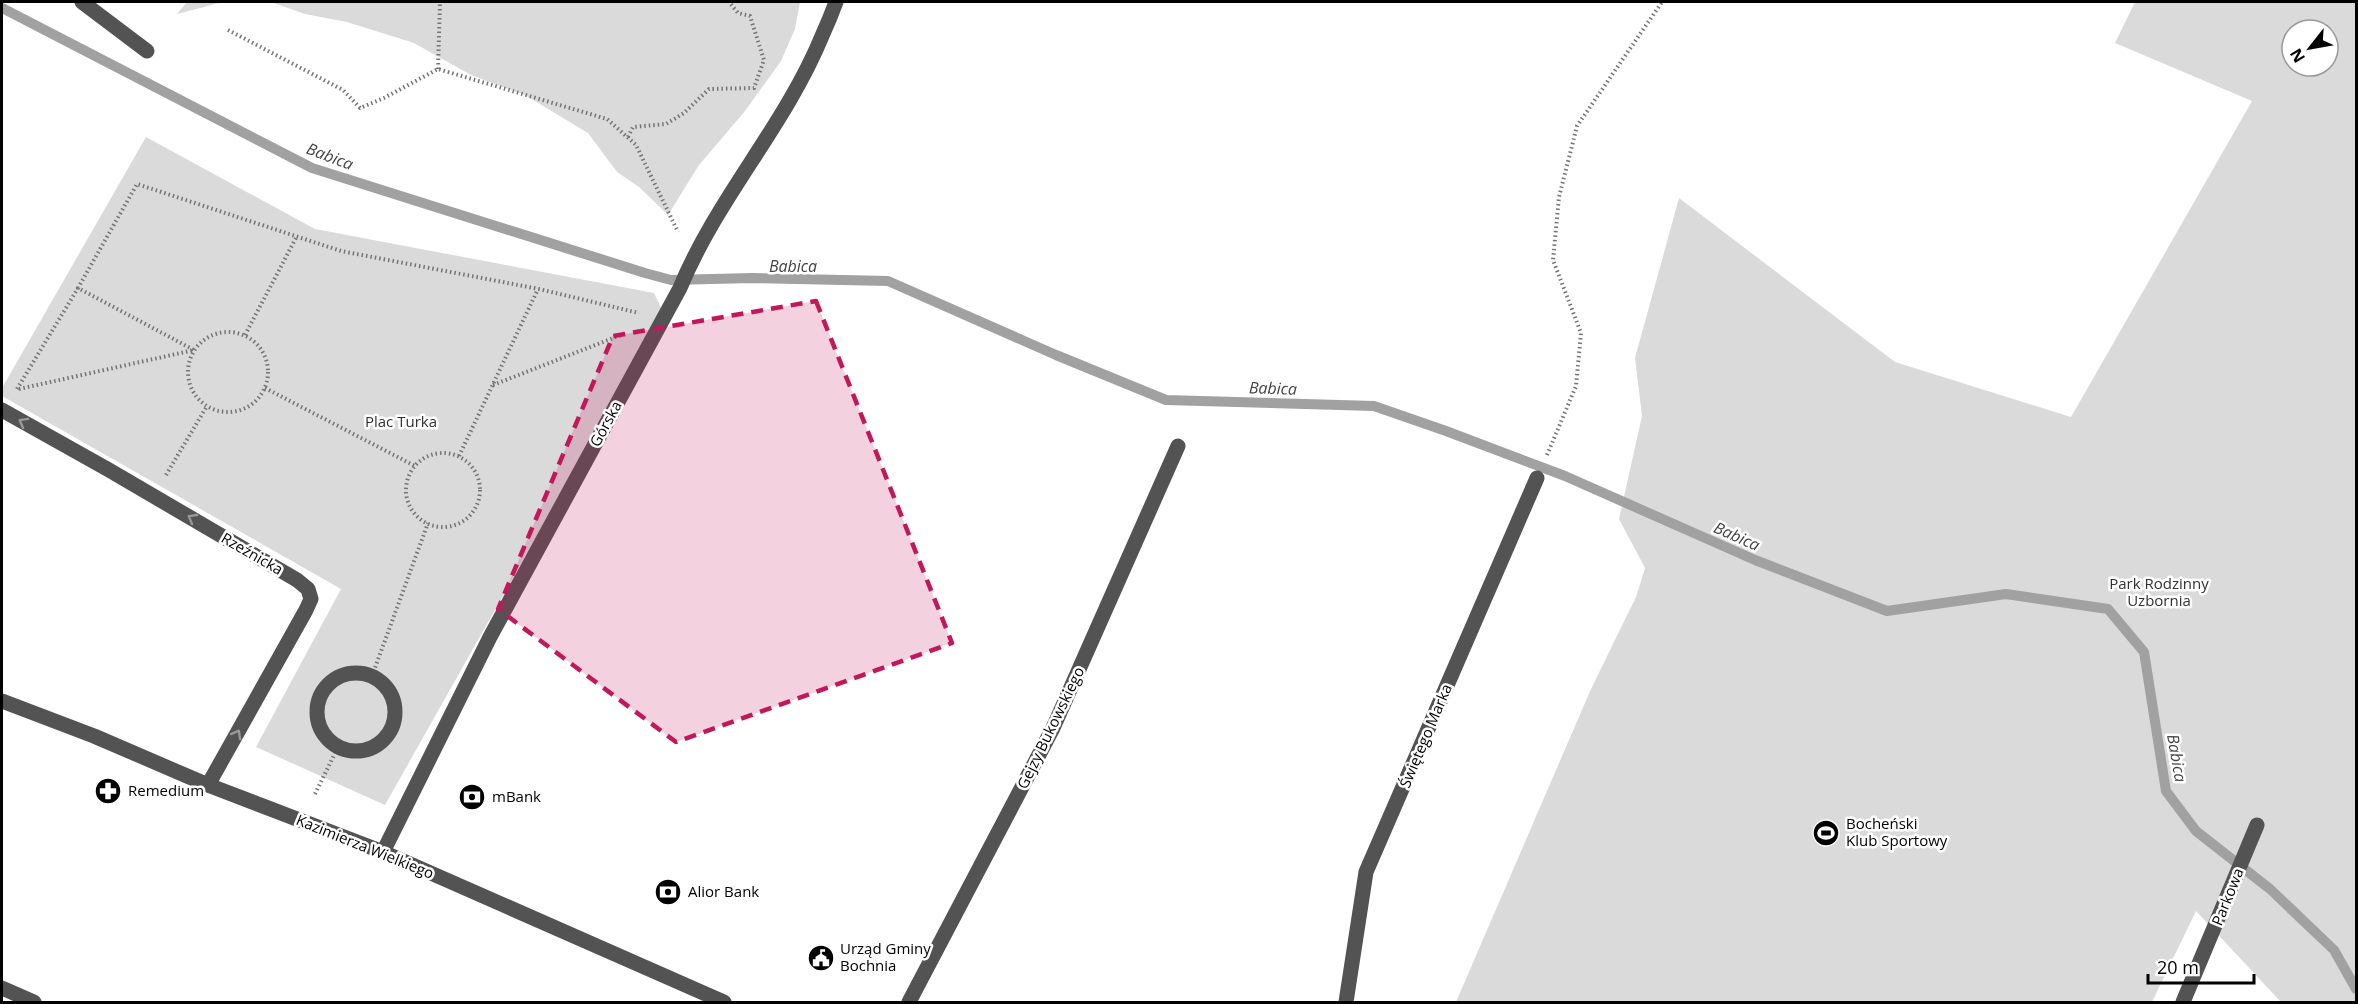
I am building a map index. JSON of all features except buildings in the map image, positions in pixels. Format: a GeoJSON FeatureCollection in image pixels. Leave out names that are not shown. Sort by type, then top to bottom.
{"type":"FeatureCollection","features":[{"type":"Feature","properties":{"kind":"street"},"geometry":{"type":"LineString","coordinates":[[82,2],[147,51]]}},
{"type":"Feature","properties":{"kind":"street","name":"Górska"},"geometry":{"type":"LineString","coordinates":[[383,852],[490,637],[680,288],[692,260],[809,68],[836,2]]}},
{"type":"Feature","properties":{"kind":"street","name":"Rzeźnicka"},"geometry":{"type":"LineString","coordinates":[[2,410],[154,496],[297,580],[308,589],[311,599],[208,785]]}},
{"type":"Feature","properties":{"kind":"street","name":"Gejzy Bukowskiego"},"geometry":{"type":"LineString","coordinates":[[909,1002],[1053,728],[1178,446]]}},
{"type":"Feature","properties":{"kind":"street","name":"Świętego Marka"},"geometry":{"type":"LineString","coordinates":[[1346,1002],[1366,872],[1537,478]]}},
{"type":"Feature","properties":{"kind":"street"},"geometry":{"type":"LineString","coordinates":[[356,673],[372,676],[383,684],[392,698],[395,712],[391,729],[382,742],[370,749],[354,752],[338,747],[328,740],[318,722],[316,710],[320,697],[327,685],[339,677],[356,673]]}},
{"type":"Feature","properties":{"kind":"street","name":"Kazimierza Wielkiego"},"geometry":{"type":"LineString","coordinates":[[2,701],[94,736],[208,785],[383,852],[724,1002]]}},
{"type":"Feature","properties":{"kind":"street","name":"Parkowa"},"geometry":{"type":"LineString","coordinates":[[2183,1002],[2258,825]]}},
{"type":"Feature","properties":{"kind":"street"},"geometry":{"type":"LineString","coordinates":[[2,988],[34,1002]]}},
{"type":"Feature","properties":{"kind":"path"},"geometry":{"type":"LineString","coordinates":[[438,69],[440,2]]}},
{"type":"Feature","properties":{"kind":"path"},"geometry":{"type":"LineString","coordinates":[[628,137],[633,127],[666,124],[675,119],[709,89],[754,88],[764,60],[750,16],[738,13],[729,2]]}},
{"type":"Feature","properties":{"kind":"path"},"geometry":{"type":"LineString","coordinates":[[1551,445],[1576,386],[1581,333],[1553,260],[1559,197],[1577,126],[1662,2]]}},
{"type":"Feature","properties":{"kind":"path"},"geometry":{"type":"LineString","coordinates":[[228,30],[343,90],[360,108],[438,69],[608,119],[636,145],[692,260]]}},
{"type":"Feature","properties":{"kind":"path"},"geometry":{"type":"LineString","coordinates":[[17,389],[137,184],[341,251],[538,289],[663,319]]}},
{"type":"Feature","properties":{"kind":"path"},"geometry":{"type":"LineString","coordinates":[[244,335],[297,236]]}},
{"type":"Feature","properties":{"kind":"path"},"geometry":{"type":"LineString","coordinates":[[78,288],[194,350]]}},
{"type":"Feature","properties":{"kind":"path"},"geometry":{"type":"LineString","coordinates":[[459,456],[538,289]]}},
{"type":"Feature","properties":{"kind":"path"},"geometry":{"type":"LineString","coordinates":[[492,385],[663,319]]}},
{"type":"Feature","properties":{"kind":"path"},"geometry":{"type":"LineString","coordinates":[[221,332],[244,335],[263,351],[268,375],[265,388],[252,403],[234,412],[219,411],[207,406],[190,387],[189,362],[194,350],[201,342],[221,332]]}},
{"type":"Feature","properties":{"kind":"path"},"geometry":{"type":"LineString","coordinates":[[9,391],[194,350]]}},
{"type":"Feature","properties":{"kind":"path"},"geometry":{"type":"LineString","coordinates":[[265,388],[415,466]]}},
{"type":"Feature","properties":{"kind":"path"},"geometry":{"type":"LineString","coordinates":[[154,496],[207,406]]}},
{"type":"Feature","properties":{"kind":"path"},"geometry":{"type":"LineString","coordinates":[[447,453],[459,456],[476,471],[480,494],[477,505],[471,515],[462,522],[439,527],[428,524],[412,508],[407,498],[409,476],[424,458],[447,453]]}},
{"type":"Feature","properties":{"kind":"path"},"geometry":{"type":"LineString","coordinates":[[372,676],[428,524]]}},
{"type":"Feature","properties":{"kind":"path"},"geometry":{"type":"LineString","coordinates":[[315,794],[338,747]]}},
{"type":"Feature","properties":{"kind":"highlighted area"},"geometry":{"type":"Polygon","coordinates":[[[816,301],[952,643],[676,742],[498,609],[613,336],[816,301]]]}},
{"type":"Feature","properties":{"kind":"green space"},"geometry":{"type":"Polygon","coordinates":[[[187,2],[223,2],[177,14],[187,2]]]}},
{"type":"Feature","properties":{"kind":"green space"},"geometry":{"type":"Polygon","coordinates":[[[271,2],[800,2],[795,29],[781,61],[745,111],[699,165],[668,215],[639,187],[617,172],[588,133],[525,95],[471,75],[414,43],[347,22],[305,14],[271,2]]]}},
{"type":"Feature","properties":{"kind":"green space","name":"Park Rodzinny Uzbornia"},"geometry":{"type":"Polygon","coordinates":[[[2135,2],[2356,2],[2356,1002],[2281,1002],[2196,911],[2152,1002],[1456,1002],[1591,689],[1636,597],[1645,568],[1619,519],[1642,416],[1635,358],[1679,198],[1895,362],[2071,417],[2252,101],[2115,43],[2135,2]]]}},
{"type":"Feature","properties":{"kind":"green space","name":"Plac Turka"},"geometry":{"type":"Polygon","coordinates":[[[146,137],[315,229],[654,293],[663,312],[385,805],[256,747],[341,589],[2,396],[2,388],[146,137]]]}},
{"type":"Feature","properties":{"kind":"waterway","name":"Babica"},"geometry":{"type":"LineString","coordinates":[[2,8],[312,168],[645,273],[671,280],[753,278],[888,281],[1056,355],[1166,400],[1374,406],[1565,476],[1755,560],[1887,611],[2006,594],[2108,609],[2144,652],[2166,791],[2196,831],[2270,889],[2334,950],[2356,989]]}},
{"type":"Feature","properties":{"kind":"place","name":"Remedium"},"geometry":{"type":"Point","coordinates":[108,791]}},
{"type":"Feature","properties":{"kind":"place","name":"mBank"},"geometry":{"type":"Point","coordinates":[472,797]}},
{"type":"Feature","properties":{"kind":"place","name":"Bocheński Klub Sportowy"},"geometry":{"type":"Point","coordinates":[1826,833]}},
{"type":"Feature","properties":{"kind":"place","name":"Alior Bank"},"geometry":{"type":"Point","coordinates":[668,892]}},
{"type":"Feature","properties":{"kind":"place","name":"Urząd Gminy Bochnia"},"geometry":{"type":"Point","coordinates":[821,958]}}]}
